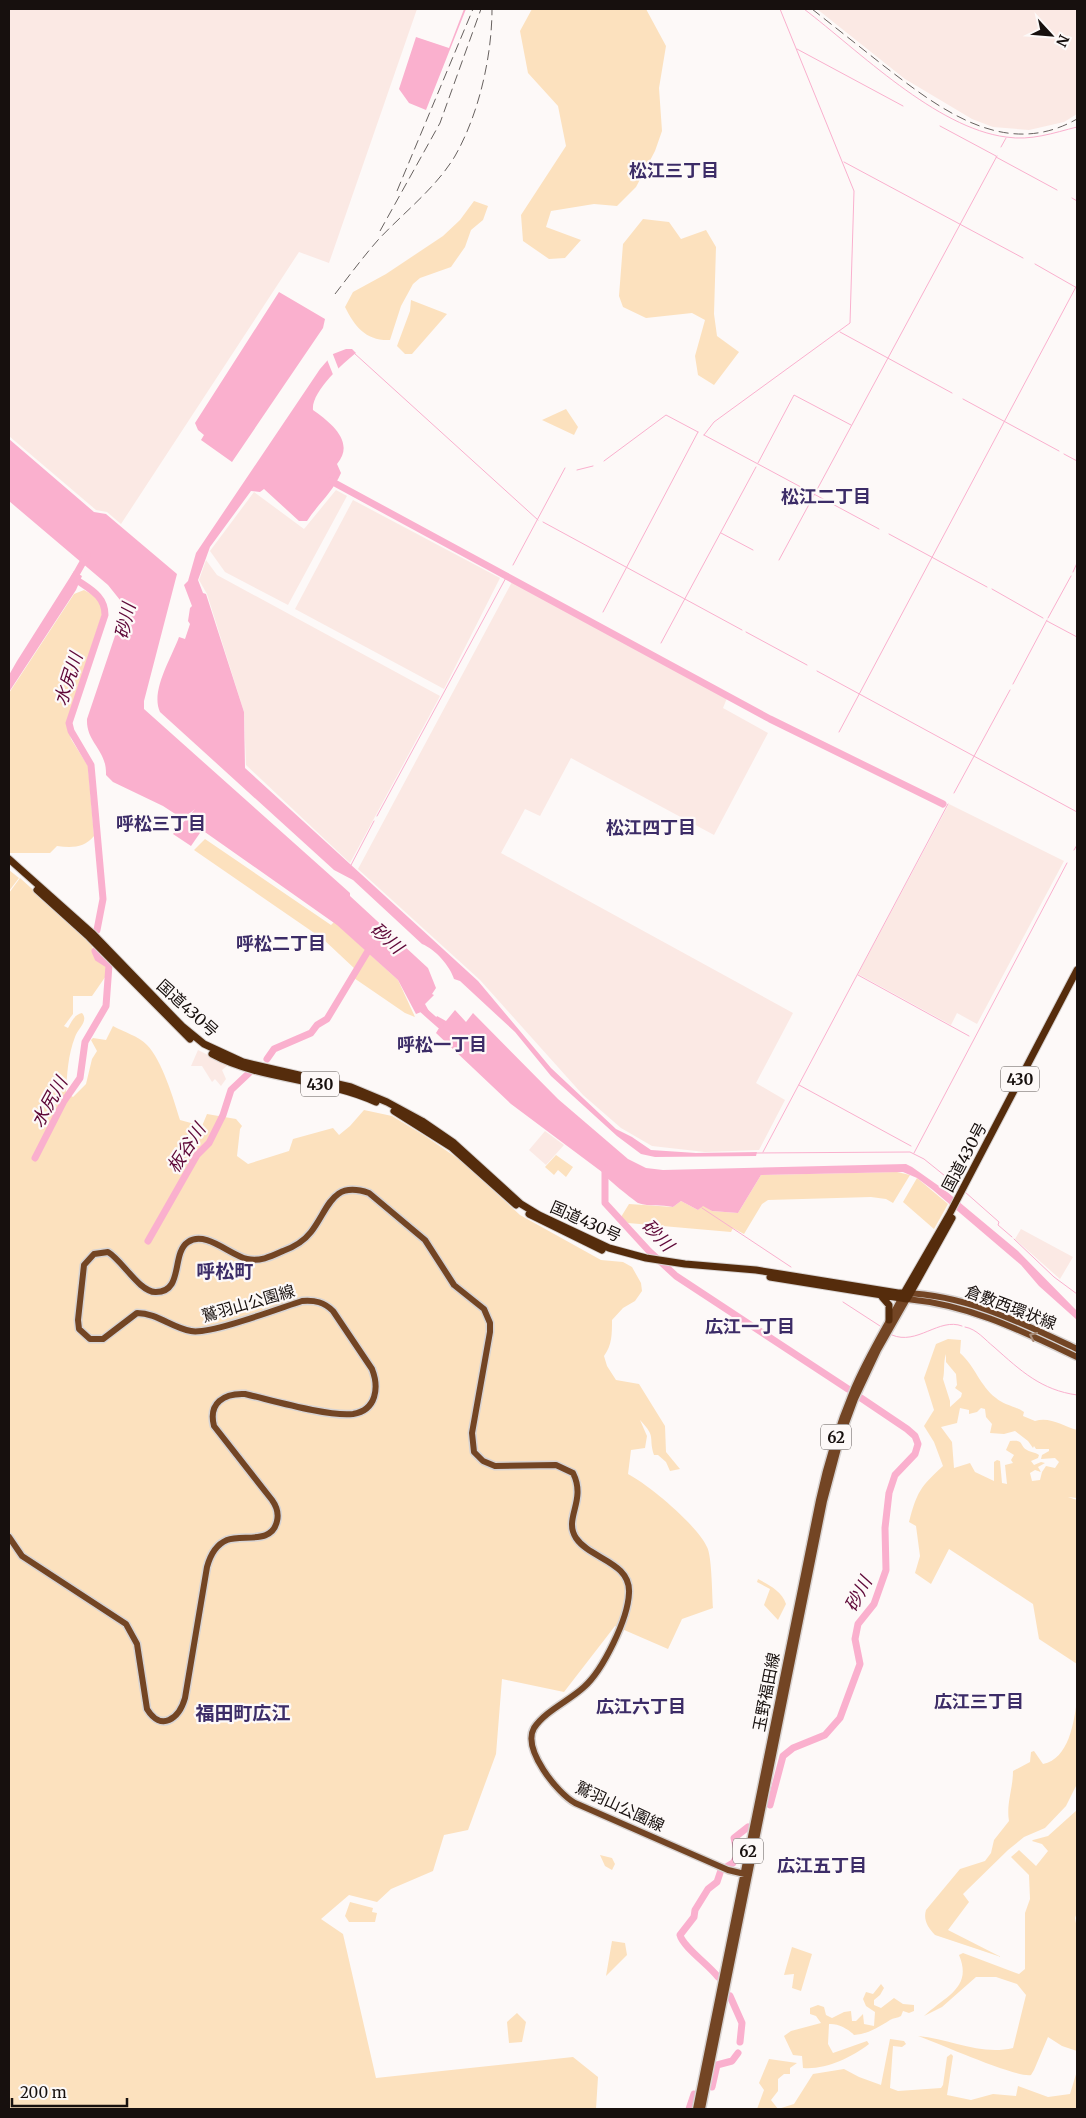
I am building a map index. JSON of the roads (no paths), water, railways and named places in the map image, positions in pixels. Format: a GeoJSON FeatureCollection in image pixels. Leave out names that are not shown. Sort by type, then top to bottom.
{"type":"FeatureCollection","features":[{"type":"Feature","properties":{"kind":"highway","name":"国道430号"},"geometry":{"type":"LineString","coordinates":[[9,859],[92,933],[182,1026],[204,1044],[243,1062],[334,1082],[369,1093],[422,1121],[454,1143],[521,1204],[539,1215],[609,1248],[663,1264],[756,1270],[905,1296]]}},
{"type":"Feature","properties":{"kind":"highway","name":"国道430号"},"geometry":{"type":"LineString","coordinates":[[9,865],[90,937],[179,1029],[204,1050],[236,1065],[350,1091],[386,1106],[451,1147],[501,1193],[537,1219],[608,1252],[663,1264],[747,1273],[881,1296],[905,1296]]}},
{"type":"Feature","properties":{"kind":"highway","name":"国道430号"},"geometry":{"type":"LineString","coordinates":[[964,1191],[1077,970]]}},
{"type":"Feature","properties":{"kind":"highway","name":"国道430号"},"geometry":{"type":"LineString","coordinates":[[905,1296],[954,1210],[1077,978]]}},
{"type":"Feature","properties":{"kind":"highway"},"geometry":{"type":"LineString","coordinates":[[881,1296],[891,1308],[889,1320]]}},
{"type":"Feature","properties":{"kind":"main road","name":"鷲羽山公園線"},"geometry":{"type":"LineString","coordinates":[[9,1536],[22,1556],[126,1624],[138,1644],[147,1709],[150,1714],[160,1720],[172,1719],[177,1716],[185,1698],[209,1559],[213,1551],[226,1541],[258,1537],[273,1531],[278,1517],[277,1508],[272,1500],[214,1426],[213,1411],[217,1402],[224,1396],[234,1393],[352,1414],[361,1412],[372,1402],[376,1394],[376,1379],[334,1311],[327,1305],[312,1300],[302,1301],[202,1332],[184,1329],[155,1316],[137,1314],[104,1339],[90,1339],[79,1329],[78,1320],[84,1265],[94,1254],[108,1252],[120,1261],[146,1290],[157,1292],[164,1290],[175,1279],[180,1252],[190,1240],[198,1238],[207,1240],[247,1260],[267,1258],[303,1240],[310,1233],[332,1198],[340,1193],[359,1190],[369,1193],[425,1240],[448,1278],[484,1309],[487,1316],[490,1332],[472,1433],[474,1452],[483,1461],[495,1466],[556,1465],[573,1473],[579,1490],[572,1524],[575,1537],[587,1548],[616,1566],[628,1584],[628,1600],[614,1641],[597,1672],[584,1687],[539,1722],[532,1733],[532,1745],[547,1777],[555,1788],[568,1799],[724,1869],[746,1874]]}},
{"type":"Feature","properties":{"kind":"main road","name":"玉野福田線"},"geometry":{"type":"LineString","coordinates":[[702,2109],[826,1468],[854,1389],[889,1320],[905,1296]]}},
{"type":"Feature","properties":{"kind":"main road","name":"玉野福田線"},"geometry":{"type":"LineString","coordinates":[[696,2109],[831,1469],[855,1399],[905,1296]]}},
{"type":"Feature","properties":{"kind":"main road","name":"倉敷西環状線"},"geometry":{"type":"LineString","coordinates":[[905,1296],[947,1298],[985,1308],[1077,1349]]}},
{"type":"Feature","properties":{"kind":"main road","name":"倉敷西環状線"},"geometry":{"type":"LineString","coordinates":[[905,1296],[983,1314],[1077,1356]]}},
{"type":"Feature","properties":{"kind":"water"},"geometry":{"type":"Polygon","coordinates":[[[464,9],[466,9],[426,110],[409,103],[399,89],[416,37],[449,48],[464,9]]]}},
{"type":"Feature","properties":{"kind":"water"},"geometry":{"type":"Polygon","coordinates":[[[279,292],[325,319],[323,328],[232,462],[201,440],[204,435],[198,430],[195,423],[279,292]]]}},
{"type":"Feature","properties":{"kind":"water"},"geometry":{"type":"Polygon","coordinates":[[[346,349],[352,349],[356,353],[322,387],[317,395],[313,410],[327,420],[342,440],[344,448],[337,464],[341,473],[334,486],[307,521],[299,521],[264,489],[260,492],[251,491],[210,547],[198,580],[203,593],[206,594],[244,712],[245,768],[478,981],[551,1068],[616,1129],[651,1150],[696,1153],[757,1152],[756,1156],[655,1157],[641,1154],[617,1136],[551,1076],[515,1032],[460,981],[454,979],[437,954],[422,944],[353,880],[334,870],[160,712],[158,694],[163,674],[179,637],[185,639],[190,624],[188,621],[192,606],[184,585],[188,581],[196,553],[320,369],[333,354],[346,349]]]}},
{"type":"Feature","properties":{"kind":"water"},"geometry":{"type":"Polygon","coordinates":[[[9,439],[94,512],[106,514],[177,574],[144,701],[144,709],[350,893],[350,896],[428,968],[436,988],[432,994],[434,995],[425,1004],[430,1013],[427,1016],[421,1012],[416,1014],[398,980],[337,925],[202,830],[191,846],[173,834],[195,809],[183,819],[163,806],[113,782],[106,775],[103,759],[90,734],[87,719],[122,615],[120,600],[108,585],[9,501],[9,439]]]}},
{"type":"Feature","properties":{"kind":"water"},"geometry":{"type":"Polygon","coordinates":[[[74,571],[82,576],[76,590],[9,692],[9,675],[74,571]]]}},
{"type":"Feature","properties":{"kind":"water"},"geometry":{"type":"Polygon","coordinates":[[[455,1010],[466,1022],[473,1013],[558,1099],[628,1159],[646,1168],[663,1170],[906,1164],[946,1191],[1018,1251],[1077,1311],[1077,1320],[1039,1286],[1021,1265],[933,1190],[917,1178],[903,1172],[761,1175],[738,1213],[712,1211],[703,1206],[698,1210],[681,1201],[673,1207],[638,1203],[602,1172],[511,1104],[436,1033],[439,1028],[433,1022],[437,1016],[446,1021],[455,1010]]]}},
{"type":"Feature","properties":{"kind":"waterway"},"geometry":{"type":"LineString","coordinates":[[704,435],[714,422],[850,323],[854,191],[780,9]]}},
{"type":"Feature","properties":{"kind":"waterway"},"geometry":{"type":"LineString","coordinates":[[804,9],[874,66],[926,104],[979,131],[1006,137],[1024,138],[1042,136],[1077,127]]}},
{"type":"Feature","properties":{"kind":"waterway"},"geometry":{"type":"LineString","coordinates":[[797,49],[903,106]]}},
{"type":"Feature","properties":{"kind":"waterway"},"geometry":{"type":"LineString","coordinates":[[940,126],[996,156]]}},
{"type":"Feature","properties":{"kind":"waterway"},"geometry":{"type":"LineString","coordinates":[[1001,147],[1006,138]]}},
{"type":"Feature","properties":{"kind":"waterway"},"geometry":{"type":"LineString","coordinates":[[779,560],[997,156]]}},
{"type":"Feature","properties":{"kind":"waterway"},"geometry":{"type":"LineString","coordinates":[[996,157],[1057,190]]}},
{"type":"Feature","properties":{"kind":"waterway"},"geometry":{"type":"LineString","coordinates":[[844,162],[1023,258]]}},
{"type":"Feature","properties":{"kind":"waterway"},"geometry":{"type":"LineString","coordinates":[[1072,198],[1077,201]]}},
{"type":"Feature","properties":{"kind":"waterway"},"geometry":{"type":"LineString","coordinates":[[1035,264],[1077,288]]}},
{"type":"Feature","properties":{"kind":"waterway"},"geometry":{"type":"LineString","coordinates":[[839,732],[1077,285]]}},
{"type":"Feature","properties":{"kind":"waterway"},"geometry":{"type":"LineString","coordinates":[[840,332],[952,393]]}},
{"type":"Feature","properties":{"kind":"waterway"},"geometry":{"type":"LineString","coordinates":[[354,353],[538,520]]}},
{"type":"Feature","properties":{"kind":"waterway"},"geometry":{"type":"LineString","coordinates":[[758,463],[794,395],[851,425]]}},
{"type":"Feature","properties":{"kind":"waterway"},"geometry":{"type":"LineString","coordinates":[[963,399],[1059,451]]}},
{"type":"Feature","properties":{"kind":"waterway"},"geometry":{"type":"LineString","coordinates":[[604,461],[666,415],[698,432]]}},
{"type":"Feature","properties":{"kind":"waterway"},"geometry":{"type":"LineString","coordinates":[[603,612],[698,432]]}},
{"type":"Feature","properties":{"kind":"waterway"},"geometry":{"type":"LineString","coordinates":[[704,435],[879,529]]}},
{"type":"Feature","properties":{"kind":"waterway"},"geometry":{"type":"LineString","coordinates":[[1064,454],[1077,461]]}},
{"type":"Feature","properties":{"kind":"waterway"},"geometry":{"type":"LineString","coordinates":[[577,470],[593,466]]}},
{"type":"Feature","properties":{"kind":"waterway"},"geometry":{"type":"LineString","coordinates":[[661,643],[756,467]]}},
{"type":"Feature","properties":{"kind":"waterway"},"geometry":{"type":"LineString","coordinates":[[513,565],[565,468]]}},
{"type":"Feature","properties":{"kind":"waterway"},"geometry":{"type":"LineString","coordinates":[[331,481],[770,719],[943,804]]}},
{"type":"Feature","properties":{"kind":"waterway"},"geometry":{"type":"LineString","coordinates":[[543,522],[742,630]]}},
{"type":"Feature","properties":{"kind":"waterway"},"geometry":{"type":"LineString","coordinates":[[721,533],[753,550]]}},
{"type":"Feature","properties":{"kind":"waterway"},"geometry":{"type":"LineString","coordinates":[[889,534],[987,587]]}},
{"type":"Feature","properties":{"kind":"waterway","name":"水尻川"},"geometry":{"type":"LineString","coordinates":[[87,555],[74,578],[99,597],[105,615],[69,723],[71,731],[91,765],[103,899],[97,930]]}},
{"type":"Feature","properties":{"kind":"waterway"},"geometry":{"type":"LineString","coordinates":[[1073,572],[1077,563]]}},
{"type":"Feature","properties":{"kind":"waterway"},"geometry":{"type":"LineString","coordinates":[[377,816],[508,574]]}},
{"type":"Feature","properties":{"kind":"waterway"},"geometry":{"type":"LineString","coordinates":[[1048,618],[1071,576]]}},
{"type":"Feature","properties":{"kind":"waterway"},"geometry":{"type":"LineString","coordinates":[[992,589],[1043,618]]}},
{"type":"Feature","properties":{"kind":"waterway"},"geometry":{"type":"LineString","coordinates":[[1013,684],[1047,620]]}},
{"type":"Feature","properties":{"kind":"waterway"},"geometry":{"type":"LineString","coordinates":[[1047,621],[1077,637]]}},
{"type":"Feature","properties":{"kind":"waterway"},"geometry":{"type":"LineString","coordinates":[[746,632],[807,665]]}},
{"type":"Feature","properties":{"kind":"waterway"},"geometry":{"type":"LineString","coordinates":[[817,671],[1077,812]]}},
{"type":"Feature","properties":{"kind":"waterway"},"geometry":{"type":"LineString","coordinates":[[954,793],[1010,690]]}},
{"type":"Feature","properties":{"kind":"waterway"},"geometry":{"type":"LineString","coordinates":[[763,1152],[948,804]]}},
{"type":"Feature","properties":{"kind":"waterway"},"geometry":{"type":"LineString","coordinates":[[350,867],[374,821]]}},
{"type":"Feature","properties":{"kind":"waterway"},"geometry":{"type":"LineString","coordinates":[[1074,850],[1077,845]]}},
{"type":"Feature","properties":{"kind":"waterway"},"geometry":{"type":"LineString","coordinates":[[914,1153],[1067,863]]}},
{"type":"Feature","properties":{"kind":"waterway","name":"板谷川"},"geometry":{"type":"LineString","coordinates":[[267,1059],[274,1049],[311,1033],[317,1025],[327,1019],[371,946]]}},
{"type":"Feature","properties":{"kind":"waterway","name":"水尻川"},"geometry":{"type":"LineString","coordinates":[[35,1158],[64,1101],[80,1078],[85,1042],[106,1006],[109,965],[98,958],[95,951]]}},
{"type":"Feature","properties":{"kind":"waterway"},"geometry":{"type":"LineString","coordinates":[[858,975],[969,1036]]}},
{"type":"Feature","properties":{"kind":"waterway","name":"砂川"},"geometry":{"type":"LineString","coordinates":[[422,1009],[440,1025]]}},
{"type":"Feature","properties":{"kind":"waterway","name":"板谷川"},"geometry":{"type":"LineString","coordinates":[[148,1241],[197,1155],[209,1143],[223,1115],[231,1090],[249,1073]]}},
{"type":"Feature","properties":{"kind":"waterway"},"geometry":{"type":"LineString","coordinates":[[799,1085],[911,1146]]}},
{"type":"Feature","properties":{"kind":"waterway"},"geometry":{"type":"LineString","coordinates":[[756,1153],[910,1152],[924,1159],[960,1188]]}},
{"type":"Feature","properties":{"kind":"waterway","name":"砂川"},"geometry":{"type":"LineString","coordinates":[[605,1168],[605,1203],[649,1251],[676,1276],[848,1389]]}},
{"type":"Feature","properties":{"kind":"waterway"},"geometry":{"type":"LineString","coordinates":[[965,1192],[999,1222],[998,1225],[1012,1237]]}},
{"type":"Feature","properties":{"kind":"waterway"},"geometry":{"type":"LineString","coordinates":[[702,1208],[791,1267]]}},
{"type":"Feature","properties":{"kind":"waterway"},"geometry":{"type":"LineString","coordinates":[[1014,1239],[1054,1277],[1077,1294]]}},
{"type":"Feature","properties":{"kind":"waterway"},"geometry":{"type":"LineString","coordinates":[[843,1302],[880,1326]]}},
{"type":"Feature","properties":{"kind":"waterway"},"geometry":{"type":"LineString","coordinates":[[892,1335],[910,1337],[945,1325],[962,1326]]}},
{"type":"Feature","properties":{"kind":"waterway"},"geometry":{"type":"LineString","coordinates":[[965,1327],[977,1332],[1032,1378],[1053,1389],[1077,1395]]}},
{"type":"Feature","properties":{"kind":"waterway","name":"砂川"},"geometry":{"type":"LineString","coordinates":[[770,1805],[783,1756],[793,1748],[825,1735],[840,1718],[860,1664],[855,1639],[858,1624],[874,1604],[886,1570],[885,1528],[889,1493],[895,1475],[915,1454],[918,1444],[915,1436],[907,1429],[861,1398]]}},
{"type":"Feature","properties":{"kind":"waterway","name":"砂川"},"geometry":{"type":"LineString","coordinates":[[718,1977],[686,1945],[680,1935],[694,1917],[695,1910],[708,1889],[717,1882],[721,1870],[733,1863],[738,1855],[734,1838],[748,1827]]}},
{"type":"Feature","properties":{"kind":"waterway","name":"砂川"},"geometry":{"type":"LineString","coordinates":[[730,1996],[742,2023],[740,2042]]}},
{"type":"Feature","properties":{"kind":"waterway","name":"砂川"},"geometry":{"type":"LineString","coordinates":[[712,2087],[717,2065],[732,2061],[738,2053]]}},
{"type":"Feature","properties":{"kind":"waterway","name":"砂川"},"geometry":{"type":"LineString","coordinates":[[689,2109],[694,2094]]}},
{"type":"Feature","properties":{"kind":"railway"},"geometry":{"type":"LineString","coordinates":[[397,191],[473,9]]}},
{"type":"Feature","properties":{"kind":"railway"},"geometry":{"type":"LineString","coordinates":[[380,231],[440,123],[481,9]]}},
{"type":"Feature","properties":{"kind":"railway"},"geometry":{"type":"LineString","coordinates":[[335,294],[378,240],[429,190],[455,156],[471,122],[487,65],[492,9]]}},
{"type":"Feature","properties":{"kind":"railway"},"geometry":{"type":"LineString","coordinates":[[812,9],[905,82],[928,98],[974,124],[999,132],[1024,134],[1050,130],[1077,119]]}},
{"type":"Feature","properties":{"kind":"district","name":"松江三丁目"},"geometry":{"type":"Point","coordinates":[674,170]}},
{"type":"Feature","properties":{"kind":"district","name":"松江二丁目"},"geometry":{"type":"Point","coordinates":[826,496]}},
{"type":"Feature","properties":{"kind":"district","name":"呼松三丁目"},"geometry":{"type":"Point","coordinates":[161,823]}},
{"type":"Feature","properties":{"kind":"district","name":"松江四丁目"},"geometry":{"type":"Point","coordinates":[651,827]}},
{"type":"Feature","properties":{"kind":"district","name":"呼松二丁目"},"geometry":{"type":"Point","coordinates":[281,943]}},
{"type":"Feature","properties":{"kind":"district","name":"呼松一丁目"},"geometry":{"type":"Point","coordinates":[442,1044]}},
{"type":"Feature","properties":{"kind":"district","name":"呼松町"},"geometry":{"type":"Point","coordinates":[225,1271]}},
{"type":"Feature","properties":{"kind":"district","name":"広江一丁目"},"geometry":{"type":"Point","coordinates":[750,1326]}},
{"type":"Feature","properties":{"kind":"district","name":"広江三丁目"},"geometry":{"type":"Point","coordinates":[979,1701]}},
{"type":"Feature","properties":{"kind":"district","name":"広江六丁目"},"geometry":{"type":"Point","coordinates":[641,1706]}},
{"type":"Feature","properties":{"kind":"district","name":"福田町広江"},"geometry":{"type":"Point","coordinates":[243,1713]}},
{"type":"Feature","properties":{"kind":"district","name":"広江五丁目"},"geometry":{"type":"Point","coordinates":[822,1865]}}]}
